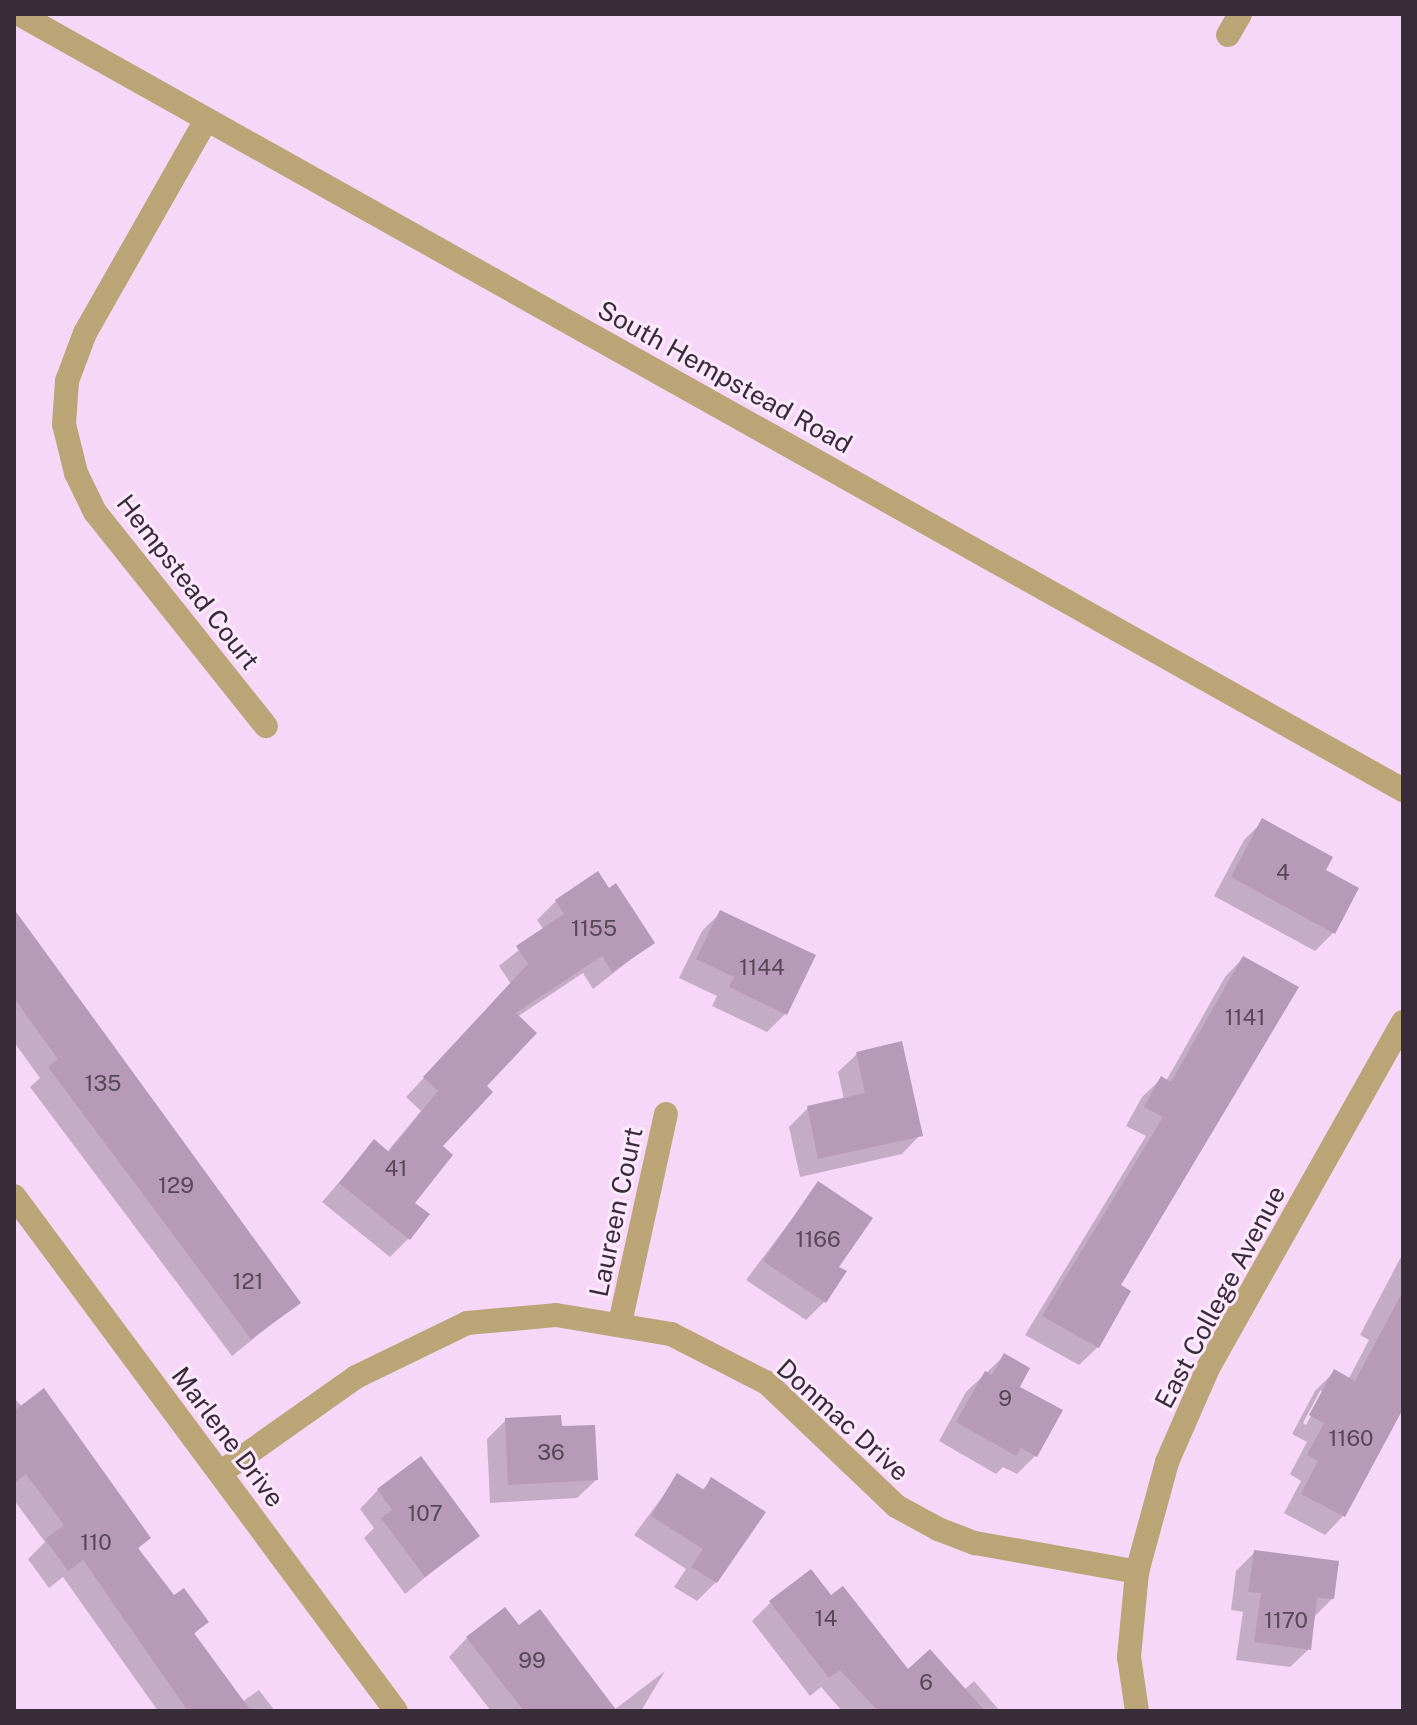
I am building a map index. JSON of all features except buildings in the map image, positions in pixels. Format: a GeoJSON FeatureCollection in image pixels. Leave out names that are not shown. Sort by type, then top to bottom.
{"type":"FeatureCollection","features":[{"type":"Feature","properties":{"kind":"street","name":"South Hempstead Road"},"geometry":{"type":"LineString","coordinates":[[19,14],[1403,790]]}},
{"type":"Feature","properties":{"kind":"street"},"geometry":{"type":"LineString","coordinates":[[1228,35],[1240,14]]}},
{"type":"Feature","properties":{"kind":"street","name":"Hempstead Court"},"geometry":{"type":"LineString","coordinates":[[206,120],[85,333],[67,381],[64,424],[76,473],[95,512],[266,726]]}},
{"type":"Feature","properties":{"kind":"street","name":"East College Avenue"},"geometry":{"type":"LineString","coordinates":[[1137,1711],[1129,1657],[1137,1572],[1167,1462],[1208,1368],[1403,1022]]}},
{"type":"Feature","properties":{"kind":"street","name":"Laureen Court"},"geometry":{"type":"LineString","coordinates":[[620,1323],[666,1114]]}},
{"type":"Feature","properties":{"kind":"street","name":"Marlene Drive"},"geometry":{"type":"LineString","coordinates":[[14,1196],[396,1711]]}},
{"type":"Feature","properties":{"kind":"street","name":"Donmac Drive"},"geometry":{"type":"LineString","coordinates":[[220,1473],[356,1377],[467,1323],[556,1315],[620,1323],[671,1334],[767,1383],[896,1506],[938,1529],[975,1543],[1137,1572]]}}]}
